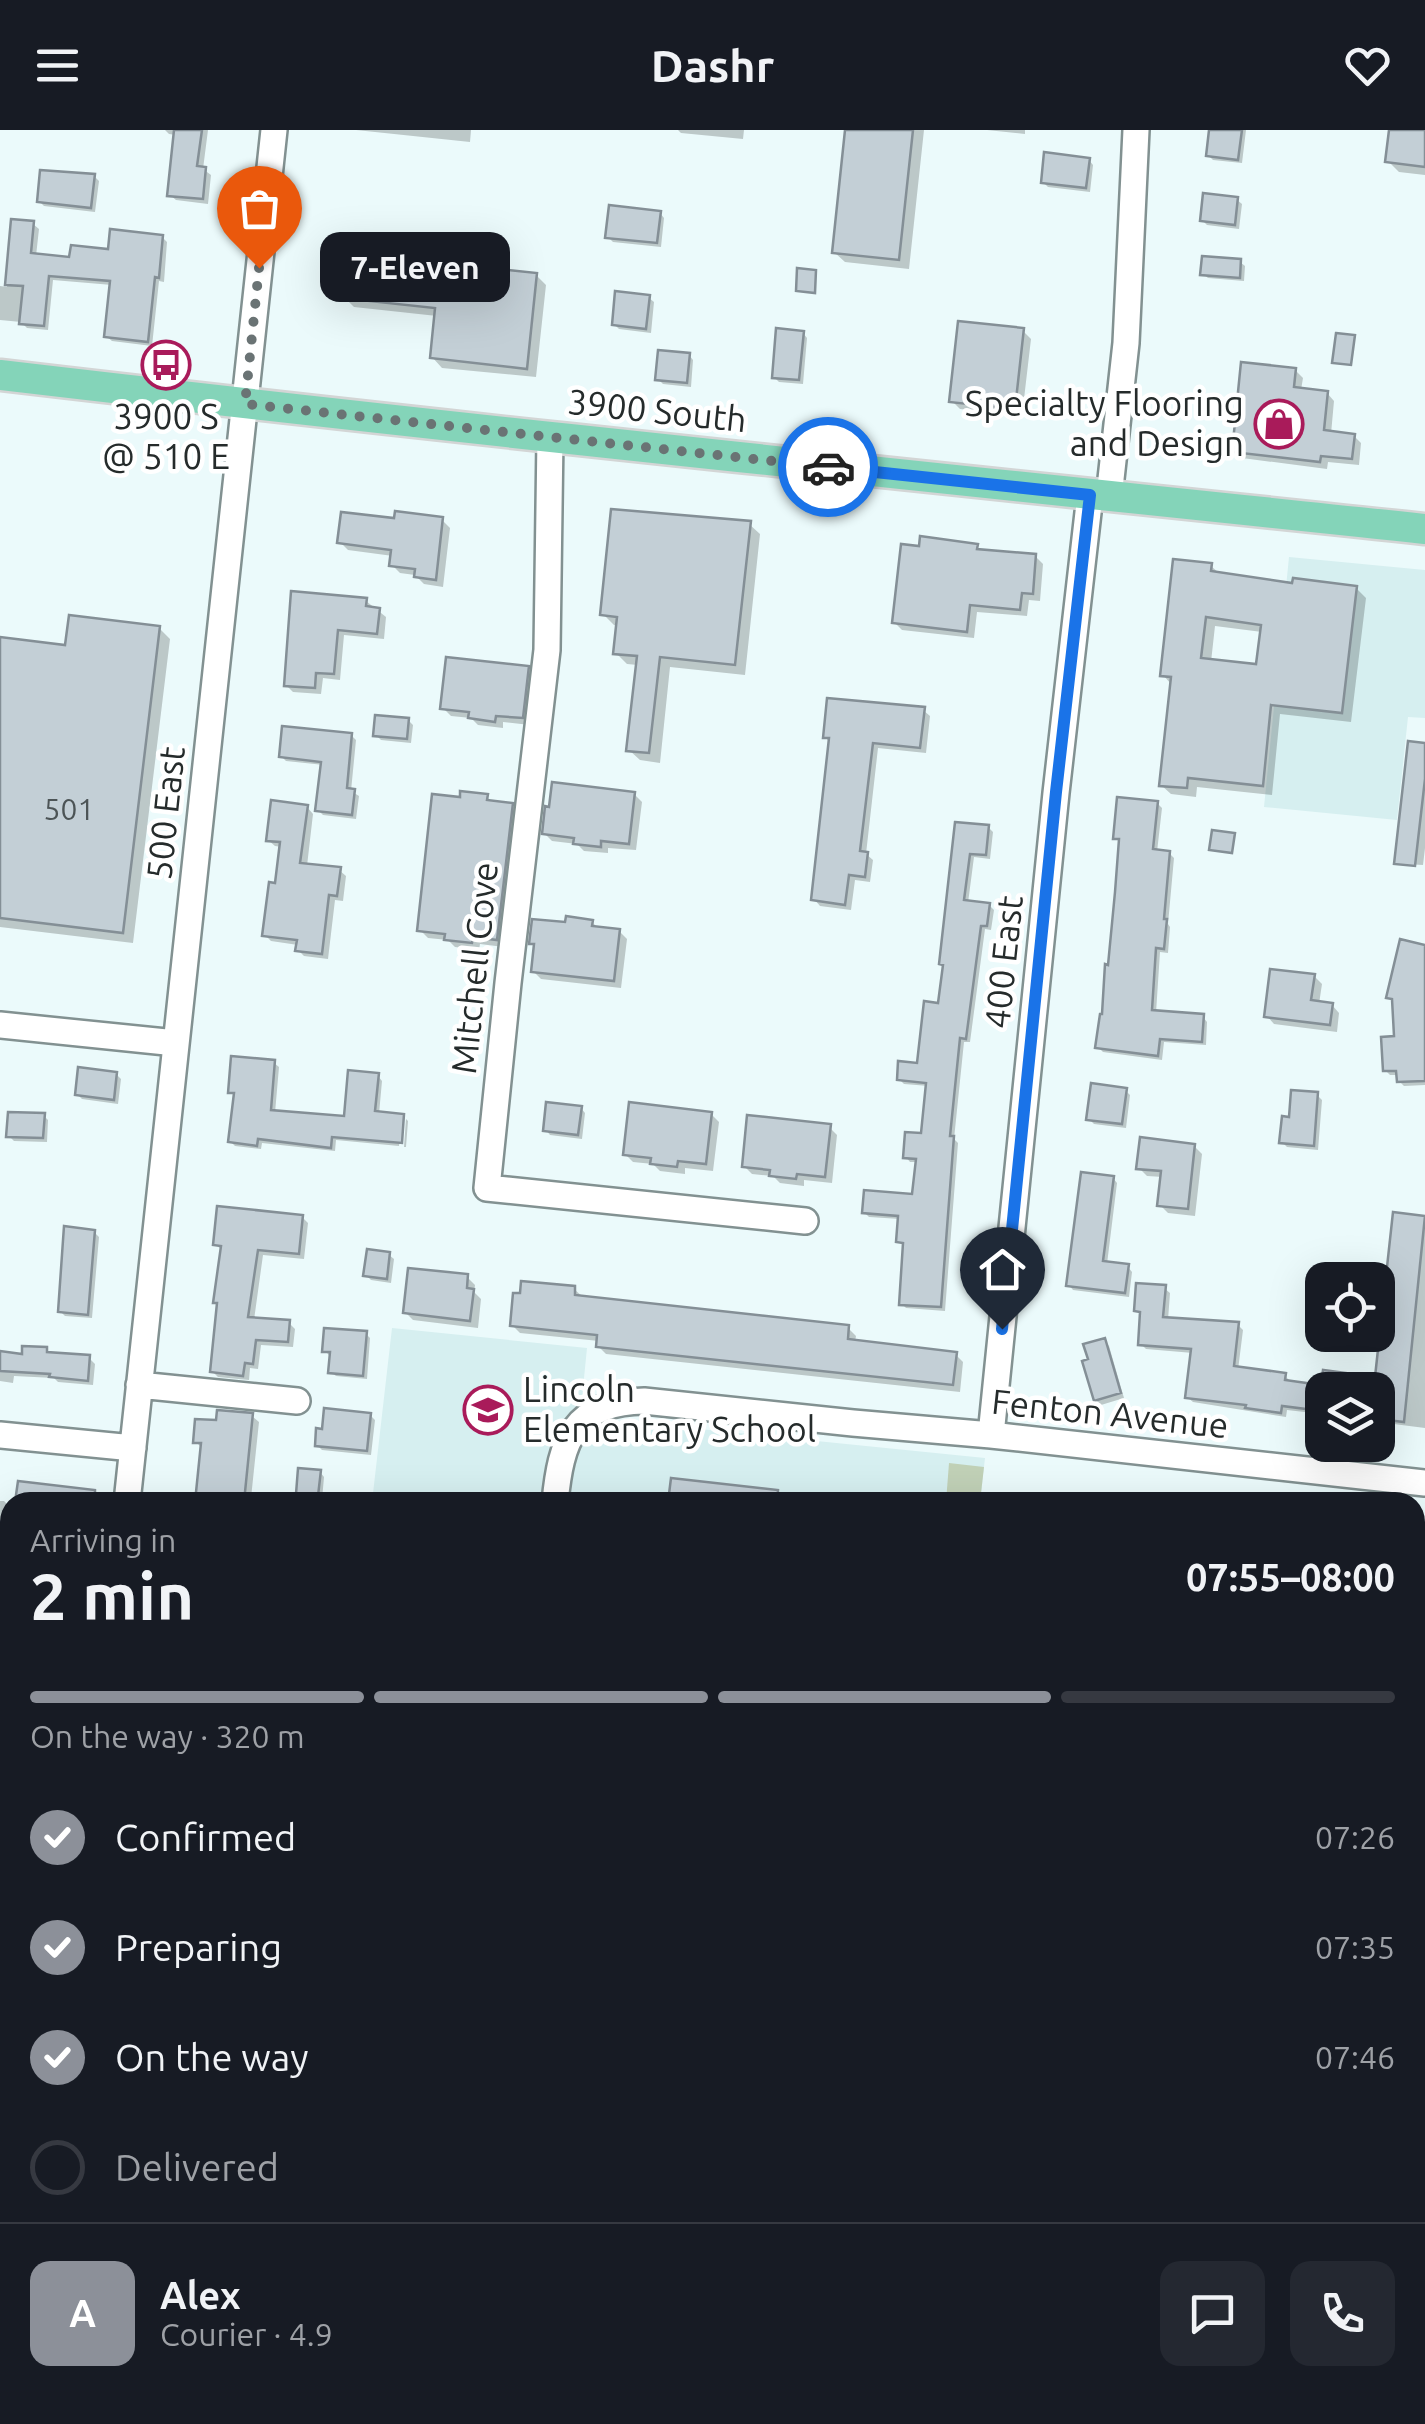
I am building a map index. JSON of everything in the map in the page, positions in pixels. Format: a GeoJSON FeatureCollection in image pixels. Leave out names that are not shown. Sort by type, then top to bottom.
{"type":"FeatureCollection","features":[{"type":"Feature","properties":{"kind":"main road","name":"3900 South"},"geometry":{"type":"LineString","coordinates":[[0,375],[1425,529]]}},
{"type":"Feature","properties":{"kind":"street","name":"500 East"},"geometry":{"type":"LineString","coordinates":[[128,1492],[274,130]]}},
{"type":"Feature","properties":{"kind":"street","name":"400 East"},"geometry":{"type":"LineString","coordinates":[[991,1435],[1056,792],[1099,496],[1126,343],[1136,130]]}},
{"type":"Feature","properties":{"kind":"street","name":"Mitchell Cove"},"geometry":{"type":"LineString","coordinates":[[550,437],[547,650],[488,1188],[805,1220]]}},
{"type":"Feature","properties":{"kind":"street"},"geometry":{"type":"LineString","coordinates":[[0,1025],[176,1043]]}},
{"type":"Feature","properties":{"kind":"street"},"geometry":{"type":"LineString","coordinates":[[139,1385],[298,1402]]}},
{"type":"Feature","properties":{"kind":"street","name":"Fenton Avenue"},"geometry":{"type":"LineString","coordinates":[[556,1492],[562,1450],[580,1422],[601,1408],[622,1401],[644,1400],[991,1435],[1370,1490],[1425,1483]]}},
{"type":"Feature","properties":{"kind":"street"},"geometry":{"type":"LineString","coordinates":[[0,1435],[132,1448]]}},
{"type":"Feature","properties":{"kind":"shaded area"},"geometry":{"type":"Polygon","coordinates":[[[1289,557],[1425,570],[1425,718],[1408,717],[1397,820],[1264,807],[1289,557]]]}},
{"type":"Feature","properties":{"kind":"shaded area","name":"Lincoln Elementary School"},"geometry":{"type":"Polygon","coordinates":[[[392,1328],[587,1348],[582,1398],[609,1428],[630,1422],[985,1458],[981,1492],[373,1492],[392,1328]]]}},
{"type":"Feature","properties":{"kind":"green space"},"geometry":{"type":"Polygon","coordinates":[[[949,1463],[984,1467],[981,1492],[947,1492],[949,1463]]]}},
{"type":"Feature","properties":{"kind":"building"},"geometry":{"type":"Polygon","coordinates":[[[174,130],[202,130],[197,166],[206,167],[203,199],[167,196],[174,130]]]}},
{"type":"Feature","properties":{"kind":"building"},"geometry":{"type":"Polygon","coordinates":[[[845,130],[913,130],[899,260],[832,253],[845,130]]]}},
{"type":"Feature","properties":{"kind":"building"},"geometry":{"type":"Polygon","coordinates":[[[1209,130],[1242,130],[1238,160],[1206,156],[1209,130]]]}},
{"type":"Feature","properties":{"kind":"building"},"geometry":{"type":"Polygon","coordinates":[[[1389,130],[1425,130],[1425,167],[1385,162],[1389,130]]]}},
{"type":"Feature","properties":{"kind":"building"},"geometry":{"type":"Polygon","coordinates":[[[1044,152],[1090,158],[1086,188],[1041,183],[1044,152]]]}},
{"type":"Feature","properties":{"kind":"building"},"geometry":{"type":"Polygon","coordinates":[[[40,170],[95,174],[91,208],[37,202],[40,170]]]}},
{"type":"Feature","properties":{"kind":"building"},"geometry":{"type":"Polygon","coordinates":[[[1203,193],[1238,197],[1235,225],[1200,221],[1203,193]]]}},
{"type":"Feature","properties":{"kind":"building"},"geometry":{"type":"Polygon","coordinates":[[[609,205],[661,211],[657,243],[605,238],[609,205]]]}},
{"type":"Feature","properties":{"kind":"building"},"geometry":{"type":"Polygon","coordinates":[[[11,219],[34,221],[31,253],[69,257],[71,245],[108,249],[110,229],[163,235],[148,342],[104,337],[110,281],[49,276],[44,326],[19,324],[23,286],[5,285],[11,219]]]}},
{"type":"Feature","properties":{"kind":"building"},"geometry":{"type":"Polygon","coordinates":[[[346,250],[537,273],[527,369],[430,358],[435,308],[341,298],[346,250]]]}},
{"type":"Feature","properties":{"kind":"building"},"geometry":{"type":"Polygon","coordinates":[[[1202,256],[1241,259],[1240,278],[1200,275],[1202,256]]]}},
{"type":"Feature","properties":{"kind":"building"},"geometry":{"type":"Polygon","coordinates":[[[797,268],[816,270],[815,293],[796,291],[797,268]]]}},
{"type":"Feature","properties":{"kind":"building"},"geometry":{"type":"Polygon","coordinates":[[[615,291],[650,295],[646,329],[612,325],[615,291]]]}},
{"type":"Feature","properties":{"kind":"building"},"geometry":{"type":"Polygon","coordinates":[[[958,321],[1024,328],[1015,409],[949,402],[958,321]]]}},
{"type":"Feature","properties":{"kind":"building"},"geometry":{"type":"Polygon","coordinates":[[[776,328],[804,331],[799,380],[772,378],[776,328]]]}},
{"type":"Feature","properties":{"kind":"building"},"geometry":{"type":"Polygon","coordinates":[[[1336,333],[1355,335],[1351,365],[1332,363],[1336,333]]]}},
{"type":"Feature","properties":{"kind":"building"},"geometry":{"type":"Polygon","coordinates":[[[658,350],[690,353],[687,383],[655,380],[658,350]]]}},
{"type":"Feature","properties":{"kind":"building","name":"Specialty Flooring and Design"},"geometry":{"type":"Polygon","coordinates":[[[1241,362],[1296,368],[1294,387],[1328,391],[1324,430],[1355,434],[1352,459],[1321,456],[1320,462],[1232,452],[1241,362]]]}},
{"type":"Feature","properties":{"kind":"building"},"geometry":{"type":"Polygon","coordinates":[[[611,509],[751,521],[735,665],[660,657],[649,753],[626,751],[637,656],[613,654],[617,617],[600,615],[611,509]]]}},
{"type":"Feature","properties":{"kind":"building"},"geometry":{"type":"Polygon","coordinates":[[[395,511],[443,517],[436,580],[414,577],[415,569],[389,566],[391,550],[337,543],[341,512],[394,518],[395,511]]]}},
{"type":"Feature","properties":{"kind":"building"},"geometry":{"type":"Polygon","coordinates":[[[920,536],[978,544],[977,549],[1036,554],[1033,594],[1022,593],[1020,610],[970,605],[967,632],[892,623],[901,544],[919,546],[920,536]]]}},
{"type":"Feature","properties":{"kind":"building"},"geometry":{"type":"Polygon","coordinates":[[[1173,559],[1212,563],[1211,571],[1292,583],[1293,578],[1357,586],[1342,713],[1271,705],[1263,786],[1188,778],[1187,788],[1159,786],[1171,677],[1160,676],[1173,559]],[[1206,617],[1201,658],[1256,664],[1261,625],[1206,617]]]}},
{"type":"Feature","properties":{"kind":"building"},"geometry":{"type":"Polygon","coordinates":[[[291,591],[367,598],[366,606],[380,608],[377,634],[338,630],[334,674],[316,673],[315,688],[284,686],[291,591]]]}},
{"type":"Feature","properties":{"kind":"building"},"geometry":{"type":"Polygon","coordinates":[[[69,615],[160,626],[123,933],[0,918],[0,637],[65,645],[69,615]]]}},
{"type":"Feature","properties":{"kind":"building"},"geometry":{"type":"Polygon","coordinates":[[[446,657],[529,666],[523,718],[496,716],[495,722],[468,718],[469,712],[440,709],[446,657]]]}},
{"type":"Feature","properties":{"kind":"building"},"geometry":{"type":"Polygon","coordinates":[[[827,698],[925,707],[920,748],[873,743],[860,851],[868,852],[865,877],[849,875],[845,905],[811,900],[829,738],[823,738],[827,698]]]}},
{"type":"Feature","properties":{"kind":"building"},"geometry":{"type":"Polygon","coordinates":[[[375,715],[409,718],[407,739],[373,736],[375,715]]]}},
{"type":"Feature","properties":{"kind":"building"},"geometry":{"type":"Polygon","coordinates":[[[282,726],[352,733],[347,788],[355,789],[352,815],[315,811],[321,762],[279,757],[282,726]]]}},
{"type":"Feature","properties":{"kind":"building"},"geometry":{"type":"Polygon","coordinates":[[[1408,741],[1425,743],[1415,866],[1394,864],[1408,741]]]}},
{"type":"Feature","properties":{"kind":"building"},"geometry":{"type":"Polygon","coordinates":[[[552,782],[635,792],[629,844],[573,844],[574,838],[542,834],[552,782]]]}},
{"type":"Feature","properties":{"kind":"building"},"geometry":{"type":"Polygon","coordinates":[[[460,791],[488,794],[487,800],[513,803],[497,940],[444,940],[445,934],[417,931],[432,794],[460,797],[460,791]]]}},
{"type":"Feature","properties":{"kind":"building"},"geometry":{"type":"Polygon","coordinates":[[[1117,797],[1158,801],[1153,849],[1170,851],[1164,949],[1156,948],[1152,1010],[1204,1014],[1202,1042],[1160,1039],[1158,1056],[1095,1048],[1115,892],[1119,839],[1113,839],[1117,797]]]}},
{"type":"Feature","properties":{"kind":"building"},"geometry":{"type":"Polygon","coordinates":[[[271,800],[308,805],[300,863],[341,867],[337,896],[329,895],[322,954],[295,951],[297,940],[262,936],[269,882],[275,883],[280,842],[266,841],[271,800]]]}},
{"type":"Feature","properties":{"kind":"building"},"geometry":{"type":"Polygon","coordinates":[[[955,822],[989,825],[986,855],[970,854],[964,900],[990,903],[987,926],[981,926],[966,1039],[960,1038],[950,1136],[954,1136],[941,1307],[899,1305],[903,1243],[896,1242],[898,1216],[862,1213],[864,1190],[912,1194],[916,1159],[903,1158],[905,1132],[921,1133],[926,1083],[897,1080],[898,1061],[917,1063],[924,1001],[938,1003],[955,822]]]}},
{"type":"Feature","properties":{"kind":"building"},"geometry":{"type":"Polygon","coordinates":[[[1212,830],[1235,833],[1232,853],[1209,850],[1212,830]]]}},
{"type":"Feature","properties":{"kind":"building"},"geometry":{"type":"Polygon","coordinates":[[[566,916],[593,920],[592,926],[620,929],[614,981],[531,972],[532,919],[565,922],[566,916]]]}},
{"type":"Feature","properties":{"kind":"building"},"geometry":{"type":"Polygon","coordinates":[[[1400,939],[1425,945],[1425,1081],[1397,1082],[1396,1071],[1383,1071],[1381,1037],[1394,1036],[1392,999],[1386,998],[1400,939]]]}},
{"type":"Feature","properties":{"kind":"building"},"geometry":{"type":"Polygon","coordinates":[[[1270,969],[1315,974],[1311,1000],[1333,1003],[1330,1025],[1264,1017],[1270,969]]]}},
{"type":"Feature","properties":{"kind":"building"},"geometry":{"type":"Polygon","coordinates":[[[231,1056],[275,1060],[271,1110],[344,1116],[348,1070],[379,1073],[375,1111],[404,1114],[402,1143],[332,1137],[331,1148],[258,1139],[257,1146],[228,1142],[234,1093],[228,1093],[231,1056]]]}},
{"type":"Feature","properties":{"kind":"building"},"geometry":{"type":"Polygon","coordinates":[[[78,1067],[117,1072],[114,1100],[75,1095],[78,1067]]]}},
{"type":"Feature","properties":{"kind":"building"},"geometry":{"type":"Polygon","coordinates":[[[1091,1083],[1127,1088],[1122,1124],[1086,1120],[1091,1083]]]}},
{"type":"Feature","properties":{"kind":"building"},"geometry":{"type":"Polygon","coordinates":[[[1291,1090],[1318,1092],[1314,1146],[1279,1143],[1282,1116],[1289,1117],[1291,1090]]]}},
{"type":"Feature","properties":{"kind":"building"},"geometry":{"type":"Polygon","coordinates":[[[546,1102],[582,1106],[578,1135],[543,1131],[546,1102]]]}},
{"type":"Feature","properties":{"kind":"building"},"geometry":{"type":"Polygon","coordinates":[[[629,1102],[712,1112],[706,1164],[678,1161],[677,1167],[650,1164],[651,1158],[623,1155],[629,1102]]]}},
{"type":"Feature","properties":{"kind":"building"},"geometry":{"type":"Polygon","coordinates":[[[8,1112],[45,1113],[43,1138],[6,1137],[8,1112]]]}},
{"type":"Feature","properties":{"kind":"building"},"geometry":{"type":"Polygon","coordinates":[[[747,1115],[831,1124],[825,1177],[769,1176],[770,1170],[742,1167],[747,1115]]]}},
{"type":"Feature","properties":{"kind":"building"},"geometry":{"type":"Polygon","coordinates":[[[1140,1137],[1195,1144],[1188,1209],[1157,1206],[1161,1171],[1136,1169],[1140,1137]]]}},
{"type":"Feature","properties":{"kind":"building"},"geometry":{"type":"Polygon","coordinates":[[[1081,1172],[1114,1176],[1103,1261],[1129,1264],[1125,1293],[1066,1286],[1081,1172]]]}},
{"type":"Feature","properties":{"kind":"building"},"geometry":{"type":"Polygon","coordinates":[[[217,1206],[303,1215],[299,1254],[258,1250],[248,1317],[290,1320],[288,1342],[256,1340],[253,1364],[245,1363],[243,1376],[210,1372],[217,1303],[213,1303],[221,1246],[213,1245],[217,1206]]]}},
{"type":"Feature","properties":{"kind":"building"},"geometry":{"type":"Polygon","coordinates":[[[1393,1212],[1425,1216],[1404,1422],[1395,1421],[1395,1372],[1376,1372],[1378,1352],[1395,1352],[1395,1262],[1388,1262],[1393,1212]]]}},
{"type":"Feature","properties":{"kind":"building"},"geometry":{"type":"Polygon","coordinates":[[[64,1226],[95,1230],[88,1315],[58,1312],[64,1226]]]}},
{"type":"Feature","properties":{"kind":"building"},"geometry":{"type":"Polygon","coordinates":[[[367,1249],[390,1252],[387,1279],[363,1276],[367,1249]]]}},
{"type":"Feature","properties":{"kind":"building"},"geometry":{"type":"Polygon","coordinates":[[[408,1268],[468,1274],[467,1288],[474,1289],[470,1321],[403,1313],[408,1268]]]}},
{"type":"Feature","properties":{"kind":"building"},"geometry":{"type":"Polygon","coordinates":[[[521,1281],[575,1286],[575,1295],[849,1325],[848,1339],[957,1352],[953,1385],[596,1347],[597,1335],[510,1326],[513,1293],[520,1293],[521,1281]]]}},
{"type":"Feature","properties":{"kind":"building"},"geometry":{"type":"Polygon","coordinates":[[[1136,1283],[1166,1285],[1163,1317],[1239,1322],[1234,1366],[1286,1373],[1285,1380],[1305,1383],[1305,1409],[1282,1406],[1281,1413],[1185,1398],[1191,1349],[1138,1345],[1140,1312],[1134,1311],[1136,1283]]]}},
{"type":"Feature","properties":{"kind":"building"},"geometry":{"type":"Polygon","coordinates":[[[324,1328],[367,1331],[363,1376],[328,1373],[330,1352],[322,1352],[324,1328]]]}},
{"type":"Feature","properties":{"kind":"building"},"geometry":{"type":"Polygon","coordinates":[[[1105,1338],[1121,1393],[1094,1401],[1082,1361],[1088,1359],[1083,1344],[1105,1338]]]}},
{"type":"Feature","properties":{"kind":"building"},"geometry":{"type":"Polygon","coordinates":[[[22,1346],[90,1355],[88,1381],[0,1371],[0,1351],[22,1354],[22,1346]]]}},
{"type":"Feature","properties":{"kind":"building"},"geometry":{"type":"Polygon","coordinates":[[[324,1408],[371,1413],[367,1451],[315,1446],[316,1428],[322,1429],[324,1408]]]}},
{"type":"Feature","properties":{"kind":"building"},"geometry":{"type":"Polygon","coordinates":[[[217,1410],[253,1413],[245,1492],[196,1492],[201,1443],[193,1443],[195,1419],[216,1420],[217,1410]]]}},
{"type":"Feature","properties":{"kind":"building"},"geometry":{"type":"Polygon","coordinates":[[[298,1468],[321,1470],[318,1492],[296,1492],[298,1468]]]}},
{"type":"Feature","properties":{"kind":"building"},"geometry":{"type":"Polygon","coordinates":[[[671,1478],[778,1490],[778,1492],[669,1492],[671,1478]]]}},
{"type":"Feature","properties":{"kind":"building"},"geometry":{"type":"Polygon","coordinates":[[[18,1481],[95,1490],[95,1492],[16,1492],[18,1481]]]}},
{"type":"Feature","properties":{"kind":"way so far"},"geometry":{"type":"LineString","coordinates":[[259,268],[245,404],[828,467]]}},
{"type":"Feature","properties":{"kind":"place","name":"7-Eleven"},"geometry":{"type":"Point","coordinates":[259,268]}},
{"type":"Feature","properties":{"kind":"place","name":"3900 S @ 510 E"},"geometry":{"type":"Point","coordinates":[166,365]}},
{"type":"Feature","properties":{"kind":"place","name":"Specialty Flooring and Design"},"geometry":{"type":"Point","coordinates":[1279,424]}},
{"type":"Feature","properties":{"kind":"place","name":"Lincoln Elementary School"},"geometry":{"type":"Point","coordinates":[488,1410]}},
{"type":"Feature","properties":{"kind":"route"},"geometry":{"type":"LineString","coordinates":[[828,467],[1090,495],[1002,1329]]}}]}
